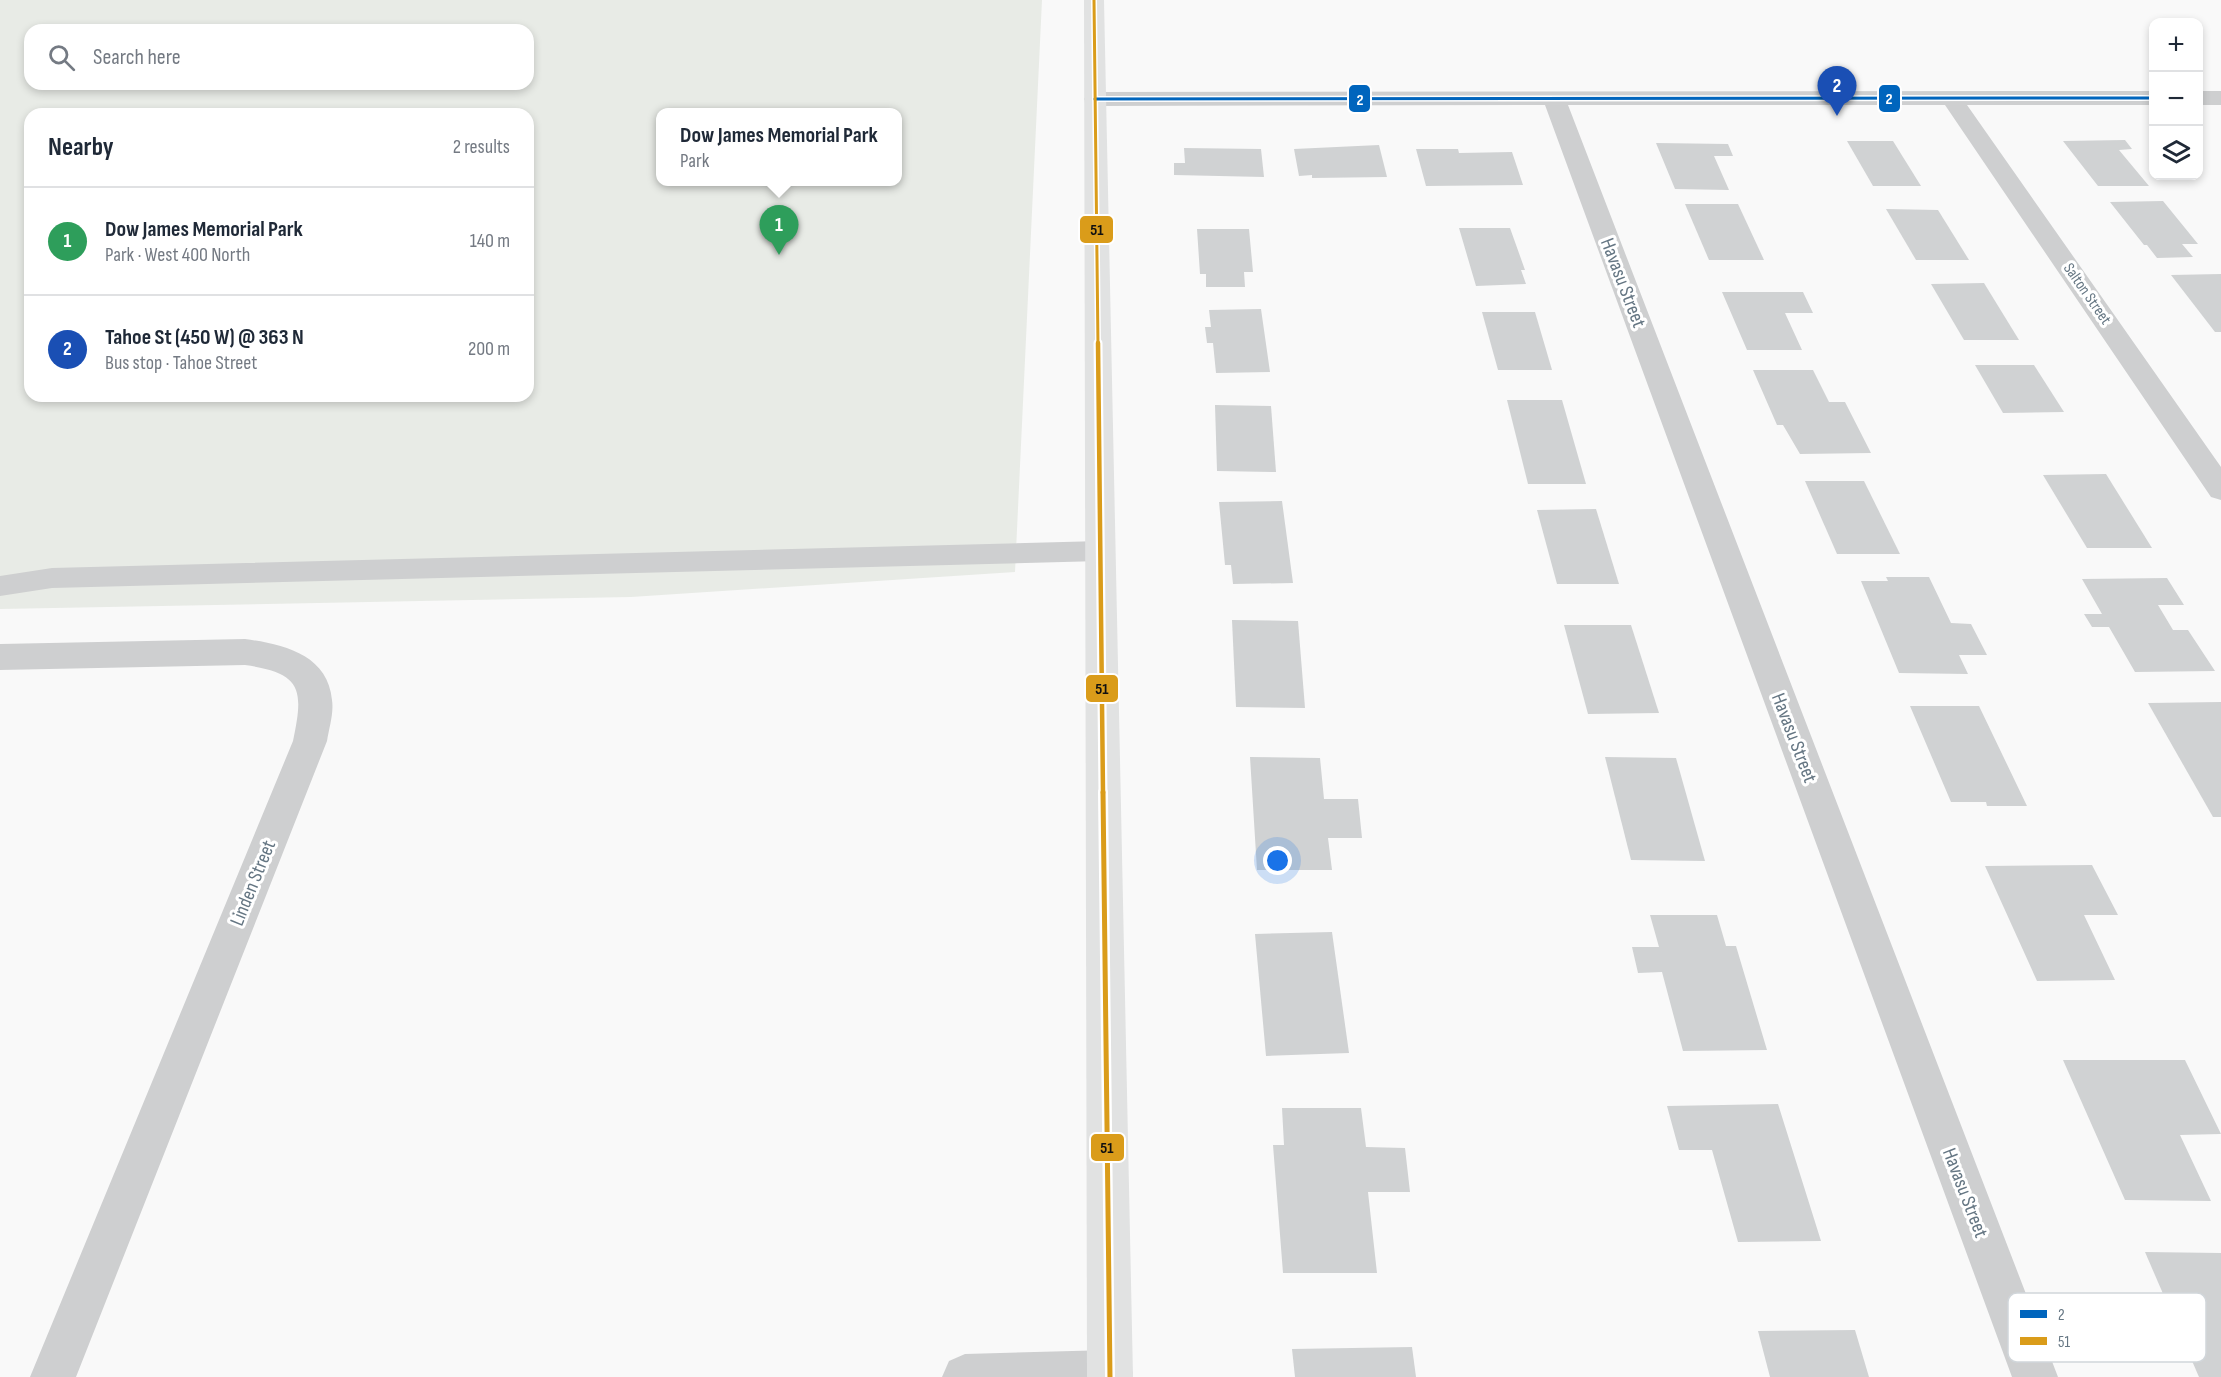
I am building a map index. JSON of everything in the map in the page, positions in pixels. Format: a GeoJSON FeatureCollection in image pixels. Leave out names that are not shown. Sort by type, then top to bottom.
{"type":"FeatureCollection","features":[{"type":"Feature","properties":{"kind":"street"},"geometry":{"type":"LineString","coordinates":[[965,1377],[1110,1375],[1094,0]]}},
{"type":"Feature","properties":{"kind":"street"},"geometry":{"type":"LineString","coordinates":[[1095,99],[2149,98]]}},
{"type":"Feature","properties":{"kind":"street"},"geometry":{"type":"LineString","coordinates":[[2203,98],[2221,98]]}},
{"type":"Feature","properties":{"kind":"street","name":"Havasu Street"},"geometry":{"type":"LineString","coordinates":[[1554,99],[2008,1305]]}},
{"type":"Feature","properties":{"kind":"street","name":"Salton Street"},"geometry":{"type":"LineString","coordinates":[[1952,99],[2221,489]]}},
{"type":"Feature","properties":{"kind":"street","name":"Linden Street"},"geometry":{"type":"LineString","coordinates":[[0,657],[245,652],[278,656],[301,669],[316,696],[310,741],[53,1377]]}},
{"type":"Feature","properties":{"kind":"street","name":"Havasu Street"},"geometry":{"type":"LineString","coordinates":[[2029,1362],[2035,1377]]}},
{"type":"Feature","properties":{"kind":"lane"},"geometry":{"type":"LineString","coordinates":[[0,586],[52,578],[1101,551]]}},
{"type":"Feature","properties":{"kind":"shaded area"},"geometry":{"type":"Polygon","coordinates":[[[0,0],[1042,0],[1015,572],[631,597],[0,609],[0,0]]]}},
{"type":"Feature","properties":{"kind":"building"},"geometry":{"type":"Polygon","coordinates":[[[2125,140],[2132,149],[2119,150],[2149,186],[2098,186],[2063,141],[2125,140]]]}},
{"type":"Feature","properties":{"kind":"building"},"geometry":{"type":"Polygon","coordinates":[[[1847,141],[1893,141],[1921,186],[1873,186],[1847,141]]]}},
{"type":"Feature","properties":{"kind":"building"},"geometry":{"type":"Polygon","coordinates":[[[1656,143],[1728,144],[1733,156],[1714,156],[1729,190],[1675,189],[1656,143]]]}},
{"type":"Feature","properties":{"kind":"building"},"geometry":{"type":"Polygon","coordinates":[[[1379,145],[1387,177],[1312,178],[1312,175],[1299,176],[1294,149],[1379,145]]]}},
{"type":"Feature","properties":{"kind":"building"},"geometry":{"type":"Polygon","coordinates":[[[1184,148],[1261,149],[1264,177],[1174,175],[1174,163],[1185,163],[1184,148]]]}},
{"type":"Feature","properties":{"kind":"building"},"geometry":{"type":"Polygon","coordinates":[[[1416,149],[1458,149],[1459,153],[1512,152],[1523,185],[1426,186],[1416,149]]]}},
{"type":"Feature","properties":{"kind":"building"},"geometry":{"type":"Polygon","coordinates":[[[2163,201],[2198,244],[2182,244],[2193,257],[2157,258],[2110,202],[2163,201]]]}},
{"type":"Feature","properties":{"kind":"building"},"geometry":{"type":"Polygon","coordinates":[[[1685,204],[1738,204],[1764,260],[1709,260],[1685,204]]]}},
{"type":"Feature","properties":{"kind":"building"},"geometry":{"type":"Polygon","coordinates":[[[1886,209],[1938,210],[1969,260],[1916,260],[1886,209]]]}},
{"type":"Feature","properties":{"kind":"building"},"geometry":{"type":"Polygon","coordinates":[[[1459,228],[1510,228],[1525,270],[1521,270],[1526,284],[1476,286],[1459,228]]]}},
{"type":"Feature","properties":{"kind":"building"},"geometry":{"type":"Polygon","coordinates":[[[1197,229],[1249,229],[1253,272],[1244,272],[1245,287],[1206,287],[1206,274],[1200,274],[1197,229]]]}},
{"type":"Feature","properties":{"kind":"building"},"geometry":{"type":"Polygon","coordinates":[[[2221,274],[2221,332],[2215,332],[2171,275],[2221,274]]]}},
{"type":"Feature","properties":{"kind":"building"},"geometry":{"type":"Polygon","coordinates":[[[1984,283],[2019,340],[1964,340],[1931,284],[1984,283]]]}},
{"type":"Feature","properties":{"kind":"building"},"geometry":{"type":"Polygon","coordinates":[[[1722,292],[1803,292],[1813,313],[1785,313],[1802,350],[1747,350],[1722,292]]]}},
{"type":"Feature","properties":{"kind":"building"},"geometry":{"type":"Polygon","coordinates":[[[1261,309],[1270,372],[1216,373],[1213,343],[1207,343],[1205,327],[1211,327],[1209,310],[1261,309]]]}},
{"type":"Feature","properties":{"kind":"building"},"geometry":{"type":"Polygon","coordinates":[[[1482,312],[1535,312],[1552,370],[1498,370],[1482,312]]]}},
{"type":"Feature","properties":{"kind":"building"},"geometry":{"type":"Polygon","coordinates":[[[1975,365],[2034,365],[2064,412],[2003,413],[1975,365]]]}},
{"type":"Feature","properties":{"kind":"building"},"geometry":{"type":"Polygon","coordinates":[[[1753,370],[1813,370],[1829,402],[1845,402],[1871,453],[1800,454],[1783,425],[1777,425],[1753,370]]]}},
{"type":"Feature","properties":{"kind":"building"},"geometry":{"type":"Polygon","coordinates":[[[1507,400],[1562,400],[1586,484],[1528,484],[1507,400]]]}},
{"type":"Feature","properties":{"kind":"building"},"geometry":{"type":"Polygon","coordinates":[[[1215,405],[1271,406],[1276,472],[1217,471],[1215,405]]]}},
{"type":"Feature","properties":{"kind":"building"},"geometry":{"type":"Polygon","coordinates":[[[2106,474],[2152,548],[2087,548],[2043,475],[2106,474]]]}},
{"type":"Feature","properties":{"kind":"building"},"geometry":{"type":"Polygon","coordinates":[[[1805,481],[1864,481],[1900,554],[1837,554],[1805,481]]]}},
{"type":"Feature","properties":{"kind":"building"},"geometry":{"type":"Polygon","coordinates":[[[1282,501],[1293,583],[1233,584],[1231,565],[1225,565],[1219,502],[1282,501]]]}},
{"type":"Feature","properties":{"kind":"building"},"geometry":{"type":"Polygon","coordinates":[[[1596,509],[1619,584],[1557,584],[1537,510],[1596,509]]]}},
{"type":"Feature","properties":{"kind":"building"},"geometry":{"type":"Polygon","coordinates":[[[1886,577],[1929,577],[1951,623],[1971,624],[1987,655],[1959,655],[1968,674],[1899,673],[1861,581],[1888,581],[1886,577]]]}},
{"type":"Feature","properties":{"kind":"building"},"geometry":{"type":"Polygon","coordinates":[[[2167,578],[2184,605],[2158,605],[2173,630],[2188,630],[2215,671],[2135,672],[2109,627],[2092,627],[2084,614],[2102,614],[2082,579],[2167,578]]]}},
{"type":"Feature","properties":{"kind":"building"},"geometry":{"type":"Polygon","coordinates":[[[1232,620],[1298,621],[1305,708],[1236,707],[1232,620]]]}},
{"type":"Feature","properties":{"kind":"building"},"geometry":{"type":"Polygon","coordinates":[[[1564,625],[1631,625],[1659,713],[1588,714],[1564,625]]]}},
{"type":"Feature","properties":{"kind":"building"},"geometry":{"type":"Polygon","coordinates":[[[2221,702],[2221,817],[2213,817],[2148,703],[2221,702]]]}},
{"type":"Feature","properties":{"kind":"building"},"geometry":{"type":"Polygon","coordinates":[[[1910,706],[1979,706],[2027,806],[1987,806],[1986,802],[1951,802],[1910,706]]]}},
{"type":"Feature","properties":{"kind":"building"},"geometry":{"type":"Polygon","coordinates":[[[1250,757],[1320,758],[1324,799],[1358,799],[1362,838],[1328,838],[1332,870],[1257,870],[1250,757]]]}},
{"type":"Feature","properties":{"kind":"building"},"geometry":{"type":"Polygon","coordinates":[[[1605,757],[1676,758],[1705,861],[1631,860],[1605,757]]]}},
{"type":"Feature","properties":{"kind":"building"},"geometry":{"type":"Polygon","coordinates":[[[2092,865],[2118,915],[2084,915],[2115,980],[2037,981],[1985,866],[2092,865]]]}},
{"type":"Feature","properties":{"kind":"building"},"geometry":{"type":"Polygon","coordinates":[[[1650,915],[1717,915],[1726,946],[1736,946],[1767,1050],[1683,1051],[1662,972],[1638,973],[1632,947],[1659,947],[1650,915]]]}},
{"type":"Feature","properties":{"kind":"building"},"geometry":{"type":"Polygon","coordinates":[[[1332,932],[1349,1053],[1266,1056],[1255,934],[1332,932]]]}},
{"type":"Feature","properties":{"kind":"building"},"geometry":{"type":"Polygon","coordinates":[[[2063,1060],[2185,1060],[2221,1134],[2180,1135],[2211,1201],[2125,1200],[2063,1060]]]}},
{"type":"Feature","properties":{"kind":"building"},"geometry":{"type":"Polygon","coordinates":[[[1778,1104],[1821,1241],[1738,1242],[1712,1150],[1679,1150],[1667,1106],[1778,1104]]]}},
{"type":"Feature","properties":{"kind":"building"},"geometry":{"type":"Polygon","coordinates":[[[1282,1108],[1361,1108],[1366,1147],[1405,1148],[1410,1192],[1368,1192],[1377,1273],[1283,1273],[1273,1145],[1284,1145],[1282,1108]]]}},
{"type":"Feature","properties":{"kind":"building"},"geometry":{"type":"Polygon","coordinates":[[[2145,1252],[2221,1253],[2221,1377],[2199,1377],[2193,1362],[2206,1362],[2206,1293],[2163,1293],[2145,1252]]]}},
{"type":"Feature","properties":{"kind":"building"},"geometry":{"type":"Polygon","coordinates":[[[1855,1330],[1869,1377],[1770,1377],[1758,1331],[1855,1330]]]}},
{"type":"Feature","properties":{"kind":"building"},"geometry":{"type":"Polygon","coordinates":[[[1412,1347],[1416,1377],[1295,1377],[1292,1349],[1412,1347]]]}},
{"type":"Feature","properties":{"kind":"transit line","name":"51"},"geometry":{"type":"LineString","coordinates":[[1094,0],[1110,1377]]}},
{"type":"Feature","properties":{"kind":"transit line","name":"2"},"geometry":{"type":"LineString","coordinates":[[1095,99],[2149,98]]}},
{"type":"Feature","properties":{"kind":"place","name":"Tahoe St (450 W) @ 363 N"},"geometry":{"type":"Point","coordinates":[1837,116]}},
{"type":"Feature","properties":{"kind":"place","name":"Dow James Memorial Park"},"geometry":{"type":"Point","coordinates":[779,255]}}]}
